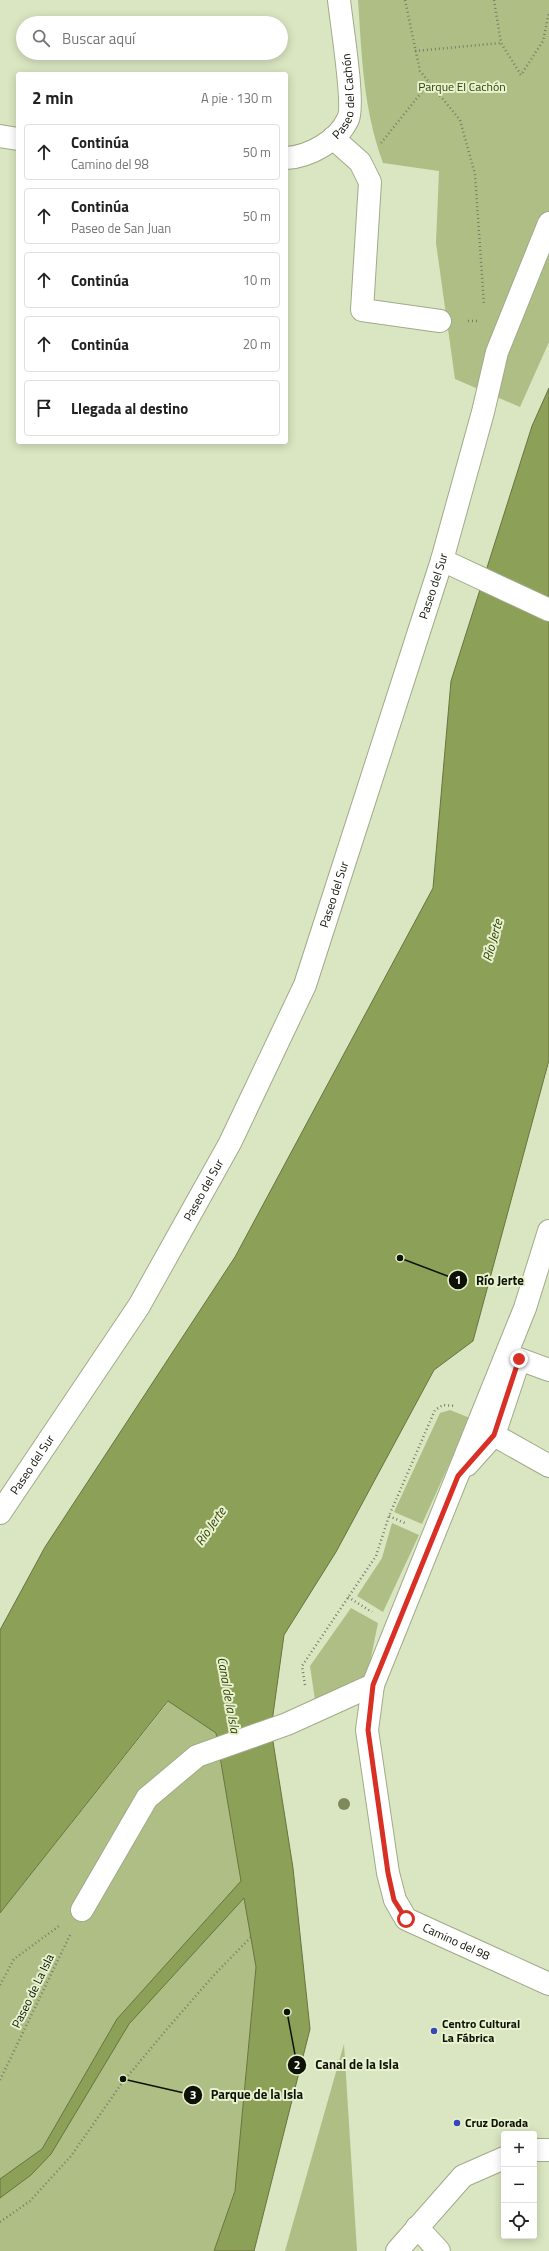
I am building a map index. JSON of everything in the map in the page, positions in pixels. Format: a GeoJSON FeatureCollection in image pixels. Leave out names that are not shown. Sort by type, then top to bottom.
{"type":"FeatureCollection","features":[{"type":"Feature","properties":{"kind":"street","name":"Paseo del Cachón"},"geometry":{"type":"LineString","coordinates":[[288,158],[311,153],[333,138],[349,118],[350,97],[339,0]]}},
{"type":"Feature","properties":{"kind":"street"},"geometry":{"type":"LineString","coordinates":[[0,136],[16,139]]}},
{"type":"Feature","properties":{"kind":"street"},"geometry":{"type":"LineString","coordinates":[[333,138],[360,162],[370,182],[362,310],[440,321]]}},
{"type":"Feature","properties":{"kind":"street","name":"Paseo del Sur"},"geometry":{"type":"LineString","coordinates":[[0,1513],[139,1306],[230,1143],[305,985],[442,560],[483,412],[497,352],[549,223]]}},
{"type":"Feature","properties":{"kind":"street"},"geometry":{"type":"LineString","coordinates":[[442,560],[549,610]]}},
{"type":"Feature","properties":{"kind":"street","name":"Camino del 98"},"geometry":{"type":"LineString","coordinates":[[549,1231],[525,1308],[373,1685],[368,1730],[388,1873],[394,1900],[406,1919],[549,1984]]}},
{"type":"Feature","properties":{"kind":"street"},"geometry":{"type":"LineString","coordinates":[[458,1476],[494,1435],[549,1263]]}},
{"type":"Feature","properties":{"kind":"street"},"geometry":{"type":"LineString","coordinates":[[519,1359],[549,1370]]}},
{"type":"Feature","properties":{"kind":"street"},"geometry":{"type":"LineString","coordinates":[[494,1435],[549,1466]]}},
{"type":"Feature","properties":{"kind":"street"},"geometry":{"type":"LineString","coordinates":[[82,1910],[147,1798],[197,1756],[287,1724],[373,1685]]}},
{"type":"Feature","properties":{"kind":"street"},"geometry":{"type":"LineString","coordinates":[[537,2150],[549,2150]]}},
{"type":"Feature","properties":{"kind":"street"},"geometry":{"type":"LineString","coordinates":[[397,2251],[463,2176],[501,2159]]}},
{"type":"Feature","properties":{"kind":"street"},"geometry":{"type":"LineString","coordinates":[[417,2227],[439,2251]]}},
{"type":"Feature","properties":{"kind":"path"},"geometry":{"type":"LineString","coordinates":[[405,0],[420,71],[460,120],[475,174],[484,306]]}},
{"type":"Feature","properties":{"kind":"path"},"geometry":{"type":"LineString","coordinates":[[494,0],[501,43],[520,75],[543,40],[549,12]]}},
{"type":"Feature","properties":{"kind":"path"},"geometry":{"type":"LineString","coordinates":[[415,51],[501,43]]}},
{"type":"Feature","properties":{"kind":"path"},"geometry":{"type":"LineString","coordinates":[[362,166],[430,83]]}},
{"type":"Feature","properties":{"kind":"path"},"geometry":{"type":"LineString","coordinates":[[309,1714],[302,1666],[376,1556],[389,1516],[435,1410],[444,1405],[456,1406],[482,1416]]}},
{"type":"Feature","properties":{"kind":"path"},"geometry":{"type":"LineString","coordinates":[[0,1985],[14,1959],[82,1910]]}},
{"type":"Feature","properties":{"kind":"path","name":"Paseo de La Isla"},"geometry":{"type":"LineString","coordinates":[[0,2080],[82,1910]]}},
{"type":"Feature","properties":{"kind":"path"},"geometry":{"type":"LineString","coordinates":[[0,2222],[30,2201],[70,2156],[122,2083],[214,1975],[251,1938]]}},
{"type":"Feature","properties":{"kind":"green space","name":"Parque El Cachón"},"geometry":{"type":"Polygon","coordinates":[[[358,0],[549,0],[549,342],[520,407],[455,379],[436,243],[439,171],[383,163],[376,142],[367,102],[362,62],[358,0]]]}},
{"type":"Feature","properties":{"kind":"green space"},"geometry":{"type":"Polygon","coordinates":[[[450,1410],[470,1418],[422,1524],[394,1512],[440,1413],[450,1410]]]}},
{"type":"Feature","properties":{"kind":"green space"},"geometry":{"type":"Polygon","coordinates":[[[392,1523],[419,1535],[383,1612],[357,1596],[382,1558],[392,1523]]]}},
{"type":"Feature","properties":{"kind":"green space"},"geometry":{"type":"Polygon","coordinates":[[[351,1608],[378,1623],[367,1677],[315,1700],[310,1666],[351,1608]]]}},
{"type":"Feature","properties":{"kind":"green space"},"geometry":{"type":"Polygon","coordinates":[[[169,1701],[216,1733],[256,1967],[235,2191],[214,2251],[0,2251],[0,1913],[169,1701]]]}},
{"type":"Feature","properties":{"kind":"green space"},"geometry":{"type":"Polygon","coordinates":[[[344,2044],[357,2251],[285,2251],[344,2044]]]}},
{"type":"Feature","properties":{"kind":"water"},"geometry":{"type":"Polygon","coordinates":[[[549,388],[549,1060],[473,1341],[434,1370],[336,1552],[284,1635],[271,1729],[293,1868],[310,2029],[254,2251],[214,2251],[235,2191],[256,1967],[244,1898],[129,2024],[51,2154],[31,2175],[0,2198],[0,2179],[42,2149],[117,2019],[241,1881],[216,1733],[168,1701],[0,1913],[0,1630],[45,1547],[235,1257],[433,888],[451,681],[532,426],[549,388]]]}},
{"type":"Feature","properties":{"kind":"place","name":"Río Jerte"},"geometry":{"type":"Point","coordinates":[400,1258]}},
{"type":"Feature","properties":{"kind":"place","name":"Canal de la Isla"},"geometry":{"type":"Point","coordinates":[287,2012]}},
{"type":"Feature","properties":{"kind":"place","name":"Centro Cultural La Fábrica"},"geometry":{"type":"Point","coordinates":[434,2031]}},
{"type":"Feature","properties":{"kind":"place","name":"Parque de la Isla"},"geometry":{"type":"Point","coordinates":[123,2079]}},
{"type":"Feature","properties":{"kind":"place","name":"Cruz Dorada"},"geometry":{"type":"Point","coordinates":[457,2123]}},
{"type":"Feature","properties":{"kind":"route"},"geometry":{"type":"LineString","coordinates":[[406,1919],[394,1900],[388,1873],[368,1730],[373,1685],[458,1476],[494,1435],[519,1359]]}}]}
